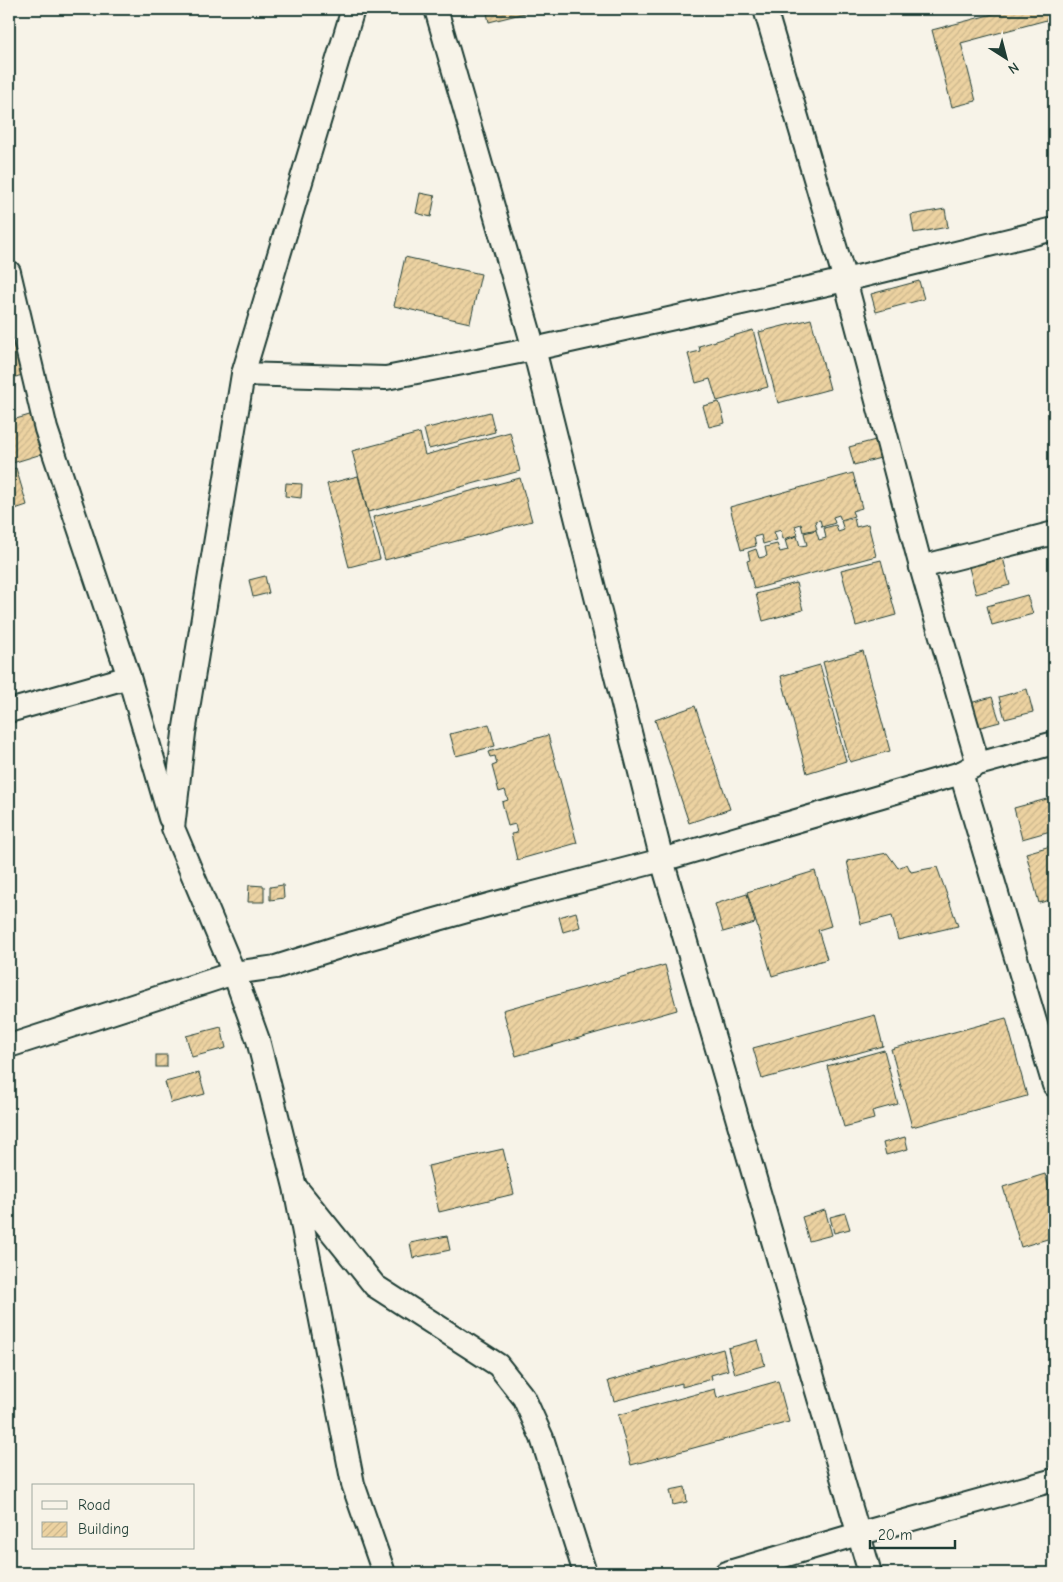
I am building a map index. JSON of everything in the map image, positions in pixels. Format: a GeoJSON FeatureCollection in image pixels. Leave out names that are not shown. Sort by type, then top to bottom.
{"type":"FeatureCollection","features":[{"type":"Feature","properties":{"kind":"street"},"geometry":{"type":"LineString","coordinates":[[173,828],[184,733],[243,374],[353,9]]}},
{"type":"Feature","properties":{"kind":"street"},"geometry":{"type":"LineString","coordinates":[[436,9],[534,349],[662,860],[870,1573]]}},
{"type":"Feature","properties":{"kind":"street"},"geometry":{"type":"LineString","coordinates":[[765,9],[845,280],[922,567],[969,768],[1054,1085]]}},
{"type":"Feature","properties":{"kind":"street"},"geometry":{"type":"LineString","coordinates":[[243,374],[386,378],[534,349],[845,280],[1054,229]]}},
{"type":"Feature","properties":{"kind":"street"},"geometry":{"type":"LineString","coordinates":[[9,272],[46,429],[129,677],[173,828],[234,973],[258,1040],[295,1187],[353,1484],[384,1573]]}},
{"type":"Feature","properties":{"kind":"street"},"geometry":{"type":"LineString","coordinates":[[922,567],[1054,533]]}},
{"type":"Feature","properties":{"kind":"street"},"geometry":{"type":"LineString","coordinates":[[9,711],[129,677]]}},
{"type":"Feature","properties":{"kind":"street"},"geometry":{"type":"LineString","coordinates":[[9,1046],[234,973],[276,966],[473,910],[662,860],[1054,743]]}},
{"type":"Feature","properties":{"kind":"street"},"geometry":{"type":"LineString","coordinates":[[295,1187],[375,1286],[498,1365],[524,1398],[542,1438],[585,1573]]}},
{"type":"Feature","properties":{"kind":"street"},"geometry":{"type":"LineString","coordinates":[[726,1573],[858,1534],[1054,1480]]}},
{"type":"Feature","properties":{"kind":"building"},"geometry":{"type":"Polygon","coordinates":[[[486,9],[541,9],[489,22],[486,9]]]}},
{"type":"Feature","properties":{"kind":"building"},"geometry":{"type":"Polygon","coordinates":[[[1012,9],[1054,9],[1054,18],[961,43],[976,101],[952,107],[932,30],[1012,9]]]}},
{"type":"Feature","properties":{"kind":"building"},"geometry":{"type":"Polygon","coordinates":[[[420,193],[435,196],[431,217],[416,213],[420,193]]]}},
{"type":"Feature","properties":{"kind":"building"},"geometry":{"type":"Polygon","coordinates":[[[945,209],[948,227],[914,233],[911,215],[945,209]]]}},
{"type":"Feature","properties":{"kind":"building"},"geometry":{"type":"Polygon","coordinates":[[[405,257],[481,274],[470,323],[394,306],[405,257]]]}},
{"type":"Feature","properties":{"kind":"building"},"geometry":{"type":"Polygon","coordinates":[[[919,281],[924,299],[876,312],[871,294],[919,281]]]}},
{"type":"Feature","properties":{"kind":"building"},"geometry":{"type":"Polygon","coordinates":[[[811,319],[830,389],[778,403],[759,332],[811,319]]]}},
{"type":"Feature","properties":{"kind":"building"},"geometry":{"type":"Polygon","coordinates":[[[753,330],[768,387],[717,401],[710,379],[696,383],[688,354],[700,351],[699,346],[753,330]]]}},
{"type":"Feature","properties":{"kind":"building"},"geometry":{"type":"Polygon","coordinates":[[[21,333],[32,372],[9,379],[9,337],[21,333]]]}},
{"type":"Feature","properties":{"kind":"building"},"geometry":{"type":"Polygon","coordinates":[[[719,402],[725,423],[709,427],[703,406],[719,402]]]}},
{"type":"Feature","properties":{"kind":"building"},"geometry":{"type":"Polygon","coordinates":[[[490,412],[495,432],[429,449],[424,429],[490,412]]]}},
{"type":"Feature","properties":{"kind":"building"},"geometry":{"type":"Polygon","coordinates":[[[33,414],[45,453],[9,464],[9,421],[33,414]]]}},
{"type":"Feature","properties":{"kind":"building"},"geometry":{"type":"Polygon","coordinates":[[[510,432],[520,471],[368,512],[352,451],[420,433],[425,455],[510,432]]]}},
{"type":"Feature","properties":{"kind":"building"},"geometry":{"type":"Polygon","coordinates":[[[883,438],[888,456],[854,465],[849,447],[883,438]]]}},
{"type":"Feature","properties":{"kind":"building"},"geometry":{"type":"Polygon","coordinates":[[[16,468],[27,505],[9,511],[9,470],[16,468]]]}},
{"type":"Feature","properties":{"kind":"building"},"geometry":{"type":"Polygon","coordinates":[[[853,473],[862,508],[852,511],[854,516],[841,520],[839,515],[833,517],[835,523],[822,527],[820,520],[815,521],[817,529],[803,532],[801,524],[795,526],[798,535],[783,539],[781,530],[774,532],[777,540],[763,544],[761,535],[754,537],[756,546],[741,550],[730,507],[853,473]]]}},
{"type":"Feature","properties":{"kind":"building"},"geometry":{"type":"Polygon","coordinates":[[[358,476],[380,559],[349,567],[327,484],[358,476]]]}},
{"type":"Feature","properties":{"kind":"building"},"geometry":{"type":"Polygon","coordinates":[[[520,478],[532,521],[385,560],[373,517],[520,478]]]}},
{"type":"Feature","properties":{"kind":"building"},"geometry":{"type":"Polygon","coordinates":[[[286,483],[302,484],[301,498],[285,496],[286,483]]]}},
{"type":"Feature","properties":{"kind":"building"},"geometry":{"type":"Polygon","coordinates":[[[854,518],[856,527],[868,524],[876,556],[754,589],[747,561],[750,560],[748,552],[756,549],[759,558],[767,556],[765,547],[777,544],[780,552],[788,550],[785,540],[797,536],[800,546],[807,545],[804,533],[816,530],[819,540],[826,538],[824,528],[836,525],[838,532],[844,530],[841,521],[854,518]]]}},
{"type":"Feature","properties":{"kind":"building"},"geometry":{"type":"Polygon","coordinates":[[[1001,550],[1010,585],[976,594],[967,560],[1001,550]]]}},
{"type":"Feature","properties":{"kind":"building"},"geometry":{"type":"Polygon","coordinates":[[[881,560],[896,615],[856,626],[841,570],[881,560]]]}},
{"type":"Feature","properties":{"kind":"building"},"geometry":{"type":"Polygon","coordinates":[[[265,576],[269,593],[253,597],[249,580],[265,576]]]}},
{"type":"Feature","properties":{"kind":"building"},"geometry":{"type":"Polygon","coordinates":[[[796,583],[803,610],[763,621],[756,594],[796,583]]]}},
{"type":"Feature","properties":{"kind":"building"},"geometry":{"type":"Polygon","coordinates":[[[1027,595],[1033,614],[992,625],[987,606],[1027,595]]]}},
{"type":"Feature","properties":{"kind":"building"},"geometry":{"type":"Polygon","coordinates":[[[863,651],[890,751],[850,762],[823,662],[863,651]]]}},
{"type":"Feature","properties":{"kind":"building"},"geometry":{"type":"Polygon","coordinates":[[[820,665],[846,761],[807,773],[781,676],[820,665]]]}},
{"type":"Feature","properties":{"kind":"building"},"geometry":{"type":"Polygon","coordinates":[[[1027,689],[1033,712],[1005,719],[999,697],[1027,689]]]}},
{"type":"Feature","properties":{"kind":"building"},"geometry":{"type":"Polygon","coordinates":[[[992,697],[1000,722],[977,728],[970,703],[992,697]]]}},
{"type":"Feature","properties":{"kind":"building"},"geometry":{"type":"Polygon","coordinates":[[[695,706],[730,809],[689,823],[655,720],[695,706]]]}},
{"type":"Feature","properties":{"kind":"building"},"geometry":{"type":"Polygon","coordinates":[[[489,724],[495,746],[456,756],[450,734],[489,724]]]}},
{"type":"Feature","properties":{"kind":"building"},"geometry":{"type":"Polygon","coordinates":[[[548,735],[577,843],[517,860],[511,834],[517,833],[515,824],[508,826],[502,802],[508,800],[505,790],[499,792],[492,766],[497,764],[495,756],[490,757],[488,752],[548,735]]]}},
{"type":"Feature","properties":{"kind":"building"},"geometry":{"type":"Polygon","coordinates":[[[1054,797],[1054,830],[1022,839],[1014,808],[1054,797]]]}},
{"type":"Feature","properties":{"kind":"building"},"geometry":{"type":"Polygon","coordinates":[[[1054,845],[1054,899],[1039,903],[1026,853],[1054,845]]]}},
{"type":"Feature","properties":{"kind":"building"},"geometry":{"type":"Polygon","coordinates":[[[887,853],[898,868],[907,864],[911,872],[937,867],[958,926],[898,940],[892,916],[861,924],[847,861],[887,853]]]}},
{"type":"Feature","properties":{"kind":"building"},"geometry":{"type":"Polygon","coordinates":[[[815,871],[831,926],[818,930],[827,959],[772,976],[747,892],[815,871]]]}},
{"type":"Feature","properties":{"kind":"building"},"geometry":{"type":"Polygon","coordinates":[[[249,885],[264,886],[264,902],[248,902],[249,885]]]}},
{"type":"Feature","properties":{"kind":"building"},"geometry":{"type":"Polygon","coordinates":[[[283,885],[284,898],[270,900],[270,887],[283,885]]]}},
{"type":"Feature","properties":{"kind":"building"},"geometry":{"type":"Polygon","coordinates":[[[747,894],[755,923],[723,932],[715,904],[747,894]]]}},
{"type":"Feature","properties":{"kind":"building"},"geometry":{"type":"Polygon","coordinates":[[[576,912],[580,927],[563,932],[559,917],[576,912]]]}},
{"type":"Feature","properties":{"kind":"building"},"geometry":{"type":"Polygon","coordinates":[[[665,965],[677,1010],[516,1056],[503,1010],[665,965]]]}},
{"type":"Feature","properties":{"kind":"building"},"geometry":{"type":"Polygon","coordinates":[[[875,1015],[883,1046],[762,1079],[753,1048],[875,1015]]]}},
{"type":"Feature","properties":{"kind":"building"},"geometry":{"type":"Polygon","coordinates":[[[1006,1018],[1027,1096],[912,1127],[891,1049],[1006,1018]]]}},
{"type":"Feature","properties":{"kind":"building"},"geometry":{"type":"Polygon","coordinates":[[[221,1027],[226,1048],[192,1057],[186,1036],[221,1027]]]}},
{"type":"Feature","properties":{"kind":"building"},"geometry":{"type":"Polygon","coordinates":[[[884,1050],[898,1104],[872,1111],[874,1119],[844,1127],[827,1066],[884,1050]]]}},
{"type":"Feature","properties":{"kind":"building"},"geometry":{"type":"Polygon","coordinates":[[[156,1055],[167,1055],[167,1067],[156,1067],[156,1055]]]}},
{"type":"Feature","properties":{"kind":"building"},"geometry":{"type":"Polygon","coordinates":[[[199,1073],[205,1094],[171,1103],[165,1082],[199,1073]]]}},
{"type":"Feature","properties":{"kind":"building"},"geometry":{"type":"Polygon","coordinates":[[[905,1137],[908,1149],[886,1155],[883,1143],[905,1137]]]}},
{"type":"Feature","properties":{"kind":"building"},"geometry":{"type":"Polygon","coordinates":[[[503,1149],[514,1194],[439,1212],[428,1166],[503,1149]]]}},
{"type":"Feature","properties":{"kind":"building"},"geometry":{"type":"Polygon","coordinates":[[[1045,1174],[1054,1203],[1054,1237],[1021,1247],[1003,1187],[1045,1174]]]}},
{"type":"Feature","properties":{"kind":"building"},"geometry":{"type":"Polygon","coordinates":[[[825,1210],[832,1235],[809,1241],[802,1217],[825,1210]]]}},
{"type":"Feature","properties":{"kind":"building"},"geometry":{"type":"Polygon","coordinates":[[[845,1213],[850,1229],[834,1233],[830,1217],[845,1213]]]}},
{"type":"Feature","properties":{"kind":"building"},"geometry":{"type":"Polygon","coordinates":[[[447,1236],[450,1250],[413,1258],[410,1243],[447,1236]]]}},
{"type":"Feature","properties":{"kind":"building"},"geometry":{"type":"Polygon","coordinates":[[[758,1340],[765,1365],[735,1374],[728,1348],[758,1340]]]}},
{"type":"Feature","properties":{"kind":"building"},"geometry":{"type":"Polygon","coordinates":[[[723,1349],[728,1370],[711,1375],[712,1379],[682,1387],[682,1383],[614,1401],[608,1381],[723,1349]]]}},
{"type":"Feature","properties":{"kind":"building"},"geometry":{"type":"Polygon","coordinates":[[[778,1381],[789,1422],[631,1465],[618,1415],[715,1389],[717,1398],[778,1381]]]}},
{"type":"Feature","properties":{"kind":"building"},"geometry":{"type":"Polygon","coordinates":[[[685,1487],[687,1502],[673,1505],[670,1490],[685,1487]]]}}]}
